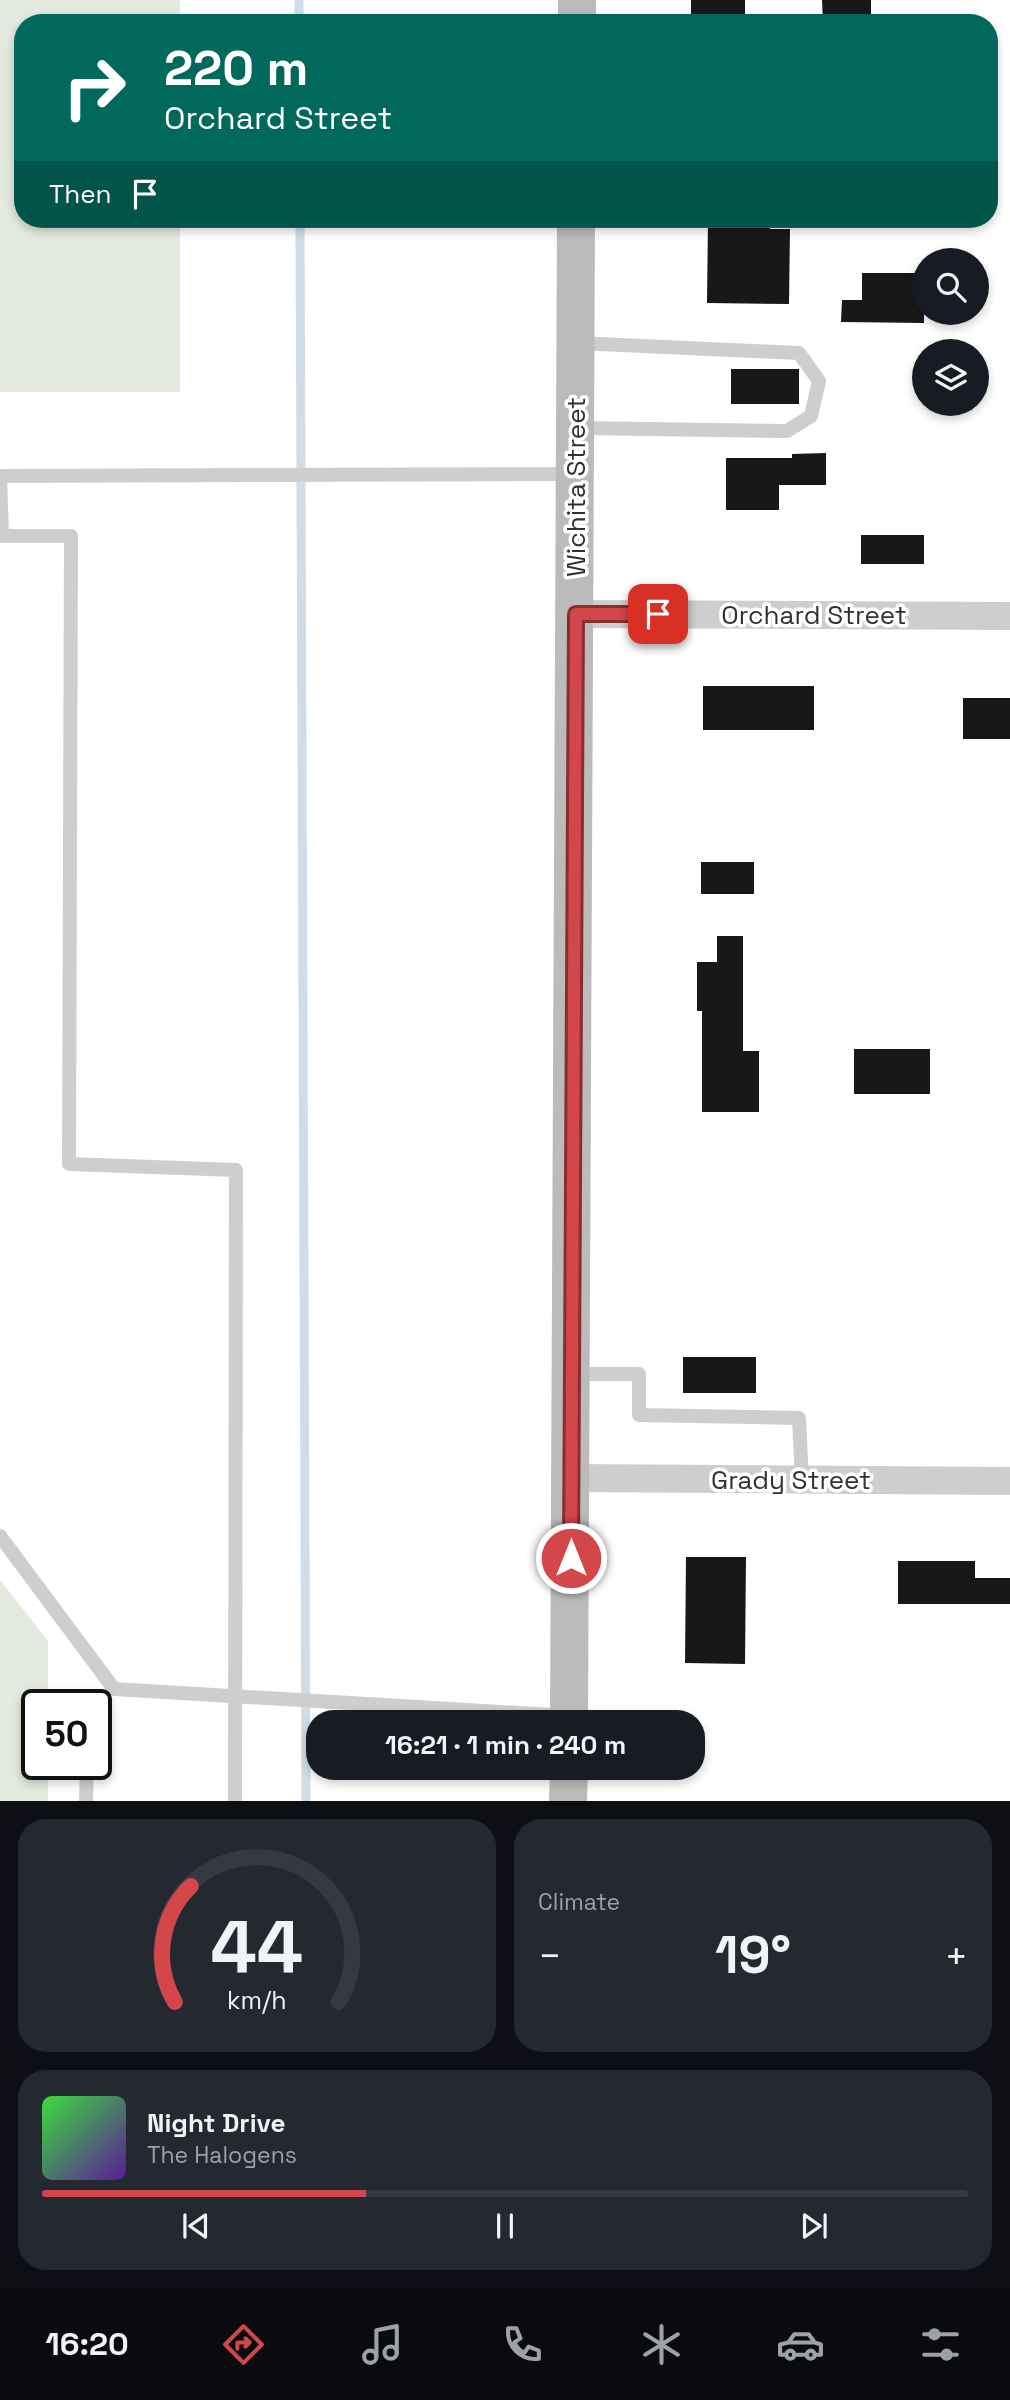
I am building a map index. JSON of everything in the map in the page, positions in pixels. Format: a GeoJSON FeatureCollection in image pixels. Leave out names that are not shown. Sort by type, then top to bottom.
{"type":"FeatureCollection","features":[{"type":"Feature","properties":{"kind":"main road","name":"Wichita Street"},"geometry":{"type":"LineString","coordinates":[[569,1710],[576,228]]}},
{"type":"Feature","properties":{"kind":"main road"},"geometry":{"type":"LineString","coordinates":[[568,1801],[569,1780]]}},
{"type":"Feature","properties":{"kind":"street","name":"Orchard Street"},"geometry":{"type":"LineString","coordinates":[[576,614],[1010,616]]}},
{"type":"Feature","properties":{"kind":"street","name":"Grady Street"},"geometry":{"type":"LineString","coordinates":[[572,1478],[1010,1481]]}},
{"type":"Feature","properties":{"kind":"lane"},"geometry":{"type":"LineString","coordinates":[[576,343],[799,353],[819,381],[811,416],[787,431],[576,428]]}},
{"type":"Feature","properties":{"kind":"lane"},"geometry":{"type":"LineString","coordinates":[[235,1801],[236,1170],[69,1164],[71,537],[1,537],[0,476],[576,474]]}},
{"type":"Feature","properties":{"kind":"lane"},"geometry":{"type":"LineString","coordinates":[[572,1374],[639,1374],[639,1415],[799,1418],[802,1480]]}},
{"type":"Feature","properties":{"kind":"lane"},"geometry":{"type":"LineString","coordinates":[[0,1536],[114,1689],[449,1710]]}},
{"type":"Feature","properties":{"kind":"lane"},"geometry":{"type":"LineString","coordinates":[[86,1801],[87,1780]]}},
{"type":"Feature","properties":{"kind":"shaded area"},"geometry":{"type":"Polygon","coordinates":[[[0,0],[180,0],[180,14],[14,14],[14,228],[180,228],[180,392],[0,392],[0,0]]]}},
{"type":"Feature","properties":{"kind":"shaded area"},"geometry":{"type":"Polygon","coordinates":[[[0,1580],[48,1641],[48,1689],[21,1689],[21,1780],[48,1780],[48,1801],[0,1801],[0,1580]]]}},
{"type":"Feature","properties":{"kind":"building"},"geometry":{"type":"Polygon","coordinates":[[[691,0],[745,0],[745,14],[691,14],[691,0]]]}},
{"type":"Feature","properties":{"kind":"building"},"geometry":{"type":"Polygon","coordinates":[[[822,0],[871,0],[871,14],[823,14],[822,0]]]}},
{"type":"Feature","properties":{"kind":"building"},"geometry":{"type":"Polygon","coordinates":[[[708,228],[790,229],[789,304],[707,303],[708,228]]]}},
{"type":"Feature","properties":{"kind":"building"},"geometry":{"type":"Polygon","coordinates":[[[862,273],[912,273],[912,323],[841,322],[842,300],[862,300],[862,273]]]}},
{"type":"Feature","properties":{"kind":"building"},"geometry":{"type":"Polygon","coordinates":[[[731,369],[799,369],[799,404],[731,404],[731,369]]]}},
{"type":"Feature","properties":{"kind":"building"},"geometry":{"type":"Polygon","coordinates":[[[826,453],[826,485],[779,485],[779,510],[726,510],[726,458],[792,458],[792,454],[826,453]]]}},
{"type":"Feature","properties":{"kind":"building"},"geometry":{"type":"Polygon","coordinates":[[[861,535],[924,535],[924,564],[861,564],[861,535]]]}},
{"type":"Feature","properties":{"kind":"building"},"geometry":{"type":"Polygon","coordinates":[[[703,686],[814,686],[814,730],[703,730],[703,686]]]}},
{"type":"Feature","properties":{"kind":"building"},"geometry":{"type":"Polygon","coordinates":[[[963,698],[1010,698],[1010,739],[963,739],[963,698]]]}},
{"type":"Feature","properties":{"kind":"building"},"geometry":{"type":"Polygon","coordinates":[[[701,862],[754,862],[754,894],[701,894],[701,862]]]}},
{"type":"Feature","properties":{"kind":"building"},"geometry":{"type":"Polygon","coordinates":[[[717,936],[743,936],[743,1051],[759,1051],[759,1112],[702,1112],[702,1011],[697,1011],[697,962],[717,962],[717,936]]]}},
{"type":"Feature","properties":{"kind":"building"},"geometry":{"type":"Polygon","coordinates":[[[854,1049],[930,1049],[930,1094],[854,1094],[854,1049]]]}},
{"type":"Feature","properties":{"kind":"building"},"geometry":{"type":"Polygon","coordinates":[[[683,1357],[756,1357],[756,1393],[683,1393],[683,1357]]]}},
{"type":"Feature","properties":{"kind":"building"},"geometry":{"type":"Polygon","coordinates":[[[686,1557],[746,1557],[745,1664],[685,1663],[686,1557]]]}},
{"type":"Feature","properties":{"kind":"building"},"geometry":{"type":"Polygon","coordinates":[[[898,1561],[975,1561],[975,1578],[1010,1578],[1010,1604],[898,1604],[898,1561]]]}},
{"type":"Feature","properties":{"kind":"waterway"},"geometry":{"type":"LineString","coordinates":[[299,0],[299,14]]}},
{"type":"Feature","properties":{"kind":"waterway"},"geometry":{"type":"LineString","coordinates":[[300,228],[306,1801]]}},
{"type":"Feature","properties":{"kind":"route"},"geometry":{"type":"LineString","coordinates":[[571,1558],[576,614],[658,614]]}}]}
